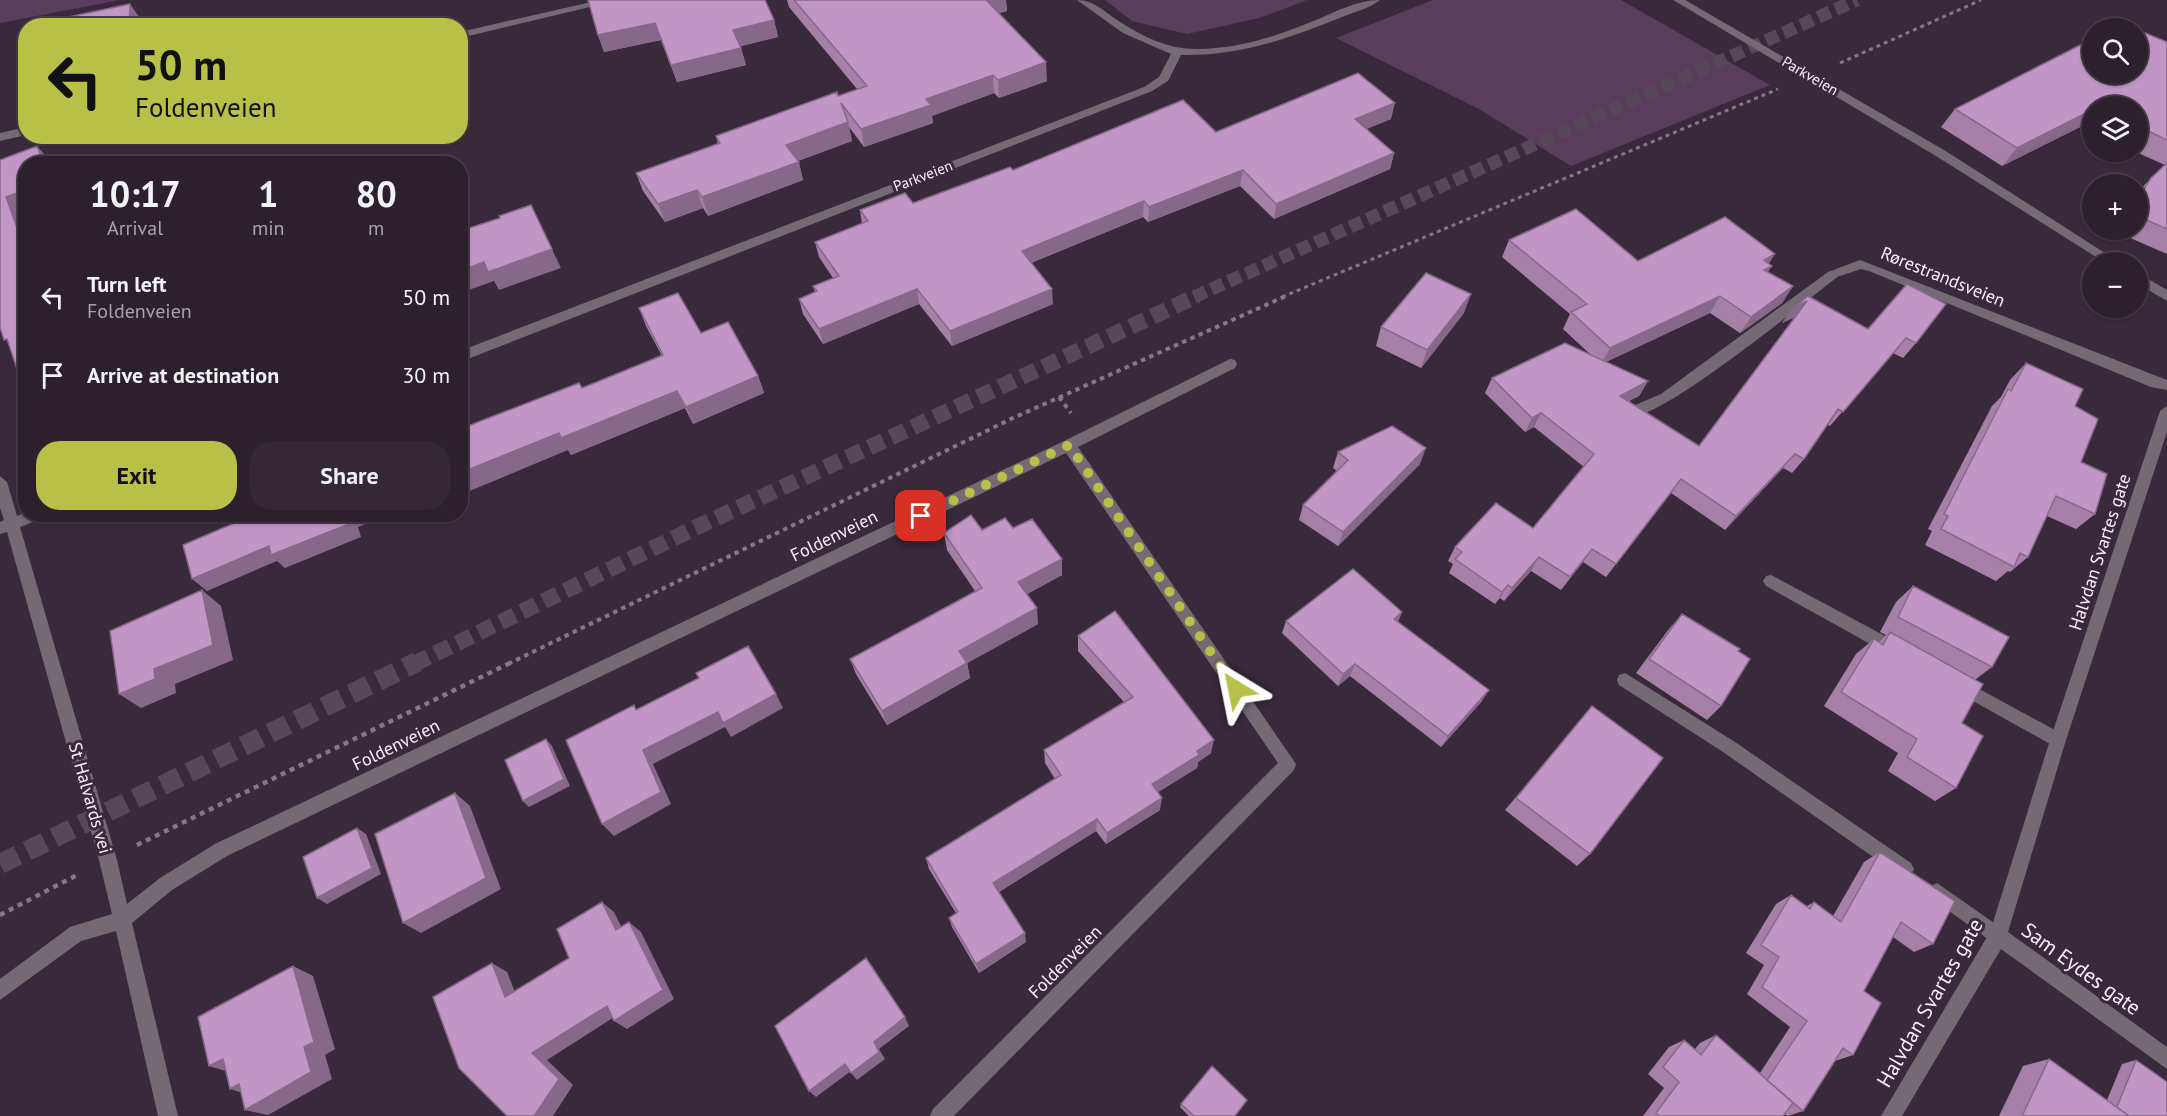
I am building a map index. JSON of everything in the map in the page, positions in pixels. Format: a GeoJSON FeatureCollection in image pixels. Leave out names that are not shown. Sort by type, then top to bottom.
{"type":"FeatureCollection","features":[{"type":"Feature","properties":{"kind":"street"},"geometry":{"type":"LineString","coordinates":[[468,32],[614,0]]}},
{"type":"Feature","properties":{"kind":"street"},"geometry":{"type":"LineString","coordinates":[[1082,0],[1128,33],[1152,45],[1177,52],[1211,53],[1266,41],[1375,0]]}},
{"type":"Feature","properties":{"kind":"street","name":"Parkveien"},"geometry":{"type":"LineString","coordinates":[[1678,0],[1940,153],[2097,252]]}},
{"type":"Feature","properties":{"kind":"street","name":"Parkveien"},"geometry":{"type":"LineString","coordinates":[[468,354],[1148,89],[1164,79],[1177,52]]}},
{"type":"Feature","properties":{"kind":"street"},"geometry":{"type":"LineString","coordinates":[[0,137],[18,133]]}},
{"type":"Feature","properties":{"kind":"street","name":"Rørestrandsveien"},"geometry":{"type":"LineString","coordinates":[[1631,413],[1666,398],[1832,275],[1860,264],[2156,383],[2167,385]]}},
{"type":"Feature","properties":{"kind":"street"},"geometry":{"type":"LineString","coordinates":[[2148,284],[2167,296]]}},
{"type":"Feature","properties":{"kind":"street"},"geometry":{"type":"LineString","coordinates":[[1069,445],[1230,364]]}},
{"type":"Feature","properties":{"kind":"street","name":"Halvdan Svartes gate"},"geometry":{"type":"LineString","coordinates":[[1891,1116],[1998,936],[2058,740],[2167,411]]}},
{"type":"Feature","properties":{"kind":"street","name":"Foldenveien"},"geometry":{"type":"LineString","coordinates":[[0,991],[76,933],[120,921],[166,884],[221,850],[1069,445],[1288,764],[940,1116]]}},
{"type":"Feature","properties":{"kind":"street","name":"St Halvards vei"},"geometry":{"type":"LineString","coordinates":[[0,482],[6,525],[108,860],[120,921],[168,1116]]}},
{"type":"Feature","properties":{"kind":"street"},"geometry":{"type":"LineString","coordinates":[[1771,581],[1914,660]]}},
{"type":"Feature","properties":{"kind":"street"},"geometry":{"type":"LineString","coordinates":[[1945,677],[2058,740]]}},
{"type":"Feature","properties":{"kind":"street","name":"Sam Eydes gate"},"geometry":{"type":"LineString","coordinates":[[1625,680],[1729,747],[1921,880],[2167,1059]]}},
{"type":"Feature","properties":{"kind":"path"},"geometry":{"type":"LineString","coordinates":[[0,915],[451,690],[1013,418],[1319,281],[1811,76],[1981,0]]}},
{"type":"Feature","properties":{"kind":"shaded area"},"geometry":{"type":"Polygon","coordinates":[[[0,0],[120,0],[18,18],[0,23],[0,0]]]}},
{"type":"Feature","properties":{"kind":"shaded area"},"geometry":{"type":"Polygon","coordinates":[[[1105,0],[1307,0],[1259,18],[1187,34],[1132,21],[1105,0]]]}},
{"type":"Feature","properties":{"kind":"shaded area"},"geometry":{"type":"Polygon","coordinates":[[[1433,0],[1621,0],[1770,85],[1571,166],[1479,109],[1336,38],[1433,0]]]}},
{"type":"Feature","properties":{"kind":"building"},"geometry":{"type":"Polygon","coordinates":[[[588,0],[765,0],[774,20],[733,30],[741,48],[671,65],[655,23],[598,35],[588,0]]]}},
{"type":"Feature","properties":{"kind":"building"},"geometry":{"type":"Polygon","coordinates":[[[794,0],[986,0],[1046,62],[998,80],[993,75],[926,99],[931,105],[861,129],[841,103],[848,122],[786,145],[799,162],[702,197],[697,190],[658,204],[636,173],[720,143],[716,136],[837,92],[838,96],[867,86],[794,0]]]}},
{"type":"Feature","properties":{"kind":"building"},"geometry":{"type":"Polygon","coordinates":[[[130,4],[129,18],[64,18],[130,4]]]}},
{"type":"Feature","properties":{"kind":"building"},"geometry":{"type":"Polygon","coordinates":[[[2148,34],[2167,42],[2167,140],[2148,131],[2148,96],[2082,96],[2082,115],[2017,148],[1955,109],[2082,44],[2082,84],[2148,84],[2148,34]]]}},
{"type":"Feature","properties":{"kind":"building"},"geometry":{"type":"Polygon","coordinates":[[[1358,73],[1395,103],[1355,119],[1394,153],[1276,204],[1243,170],[1149,207],[1144,201],[1022,251],[1052,289],[950,331],[917,289],[819,329],[799,299],[817,291],[813,286],[839,276],[815,242],[868,221],[860,210],[905,193],[913,203],[1010,167],[1013,170],[1183,100],[1216,132],[1358,73]]]}},
{"type":"Feature","properties":{"kind":"building"},"geometry":{"type":"Polygon","coordinates":[[[37,146],[41,156],[18,156],[18,193],[6,197],[18,231],[18,372],[7,339],[4,340],[0,327],[0,160],[37,146]]]}},
{"type":"Feature","properties":{"kind":"building"},"geometry":{"type":"Polygon","coordinates":[[[2167,163],[2167,229],[2148,220],[2148,183],[2167,163]]]}},
{"type":"Feature","properties":{"kind":"building"},"geometry":{"type":"Polygon","coordinates":[[[531,205],[552,249],[488,272],[484,262],[468,268],[468,228],[500,218],[499,216],[531,205]]]}},
{"type":"Feature","properties":{"kind":"building"},"geometry":{"type":"Polygon","coordinates":[[[1576,209],[1638,261],[1725,217],[1775,254],[1764,260],[1772,266],[1764,270],[1793,286],[1751,317],[1720,296],[1610,348],[1571,312],[1587,304],[1509,240],[1576,209]]]}},
{"type":"Feature","properties":{"kind":"building"},"geometry":{"type":"Polygon","coordinates":[[[1426,273],[1471,294],[1427,350],[1381,327],[1426,273]]]}},
{"type":"Feature","properties":{"kind":"building"},"geometry":{"type":"Polygon","coordinates":[[[1907,284],[1946,304],[1916,343],[1906,338],[1843,412],[1838,409],[1804,459],[1795,454],[1736,516],[1681,479],[1616,564],[1592,549],[1570,577],[1539,557],[1512,588],[1508,585],[1502,592],[1455,559],[1462,552],[1455,547],[1496,503],[1533,528],[1594,454],[1541,413],[1532,418],[1492,378],[1565,343],[1648,381],[1620,396],[1699,446],[1807,301],[1793,308],[1808,296],[1868,329],[1907,284]]]}},
{"type":"Feature","properties":{"kind":"building"},"geometry":{"type":"Polygon","coordinates":[[[678,293],[701,333],[728,322],[758,376],[686,407],[677,391],[561,438],[559,433],[468,470],[468,426],[579,383],[582,388],[663,355],[639,308],[678,293]]]}},
{"type":"Feature","properties":{"kind":"building"},"geometry":{"type":"Polygon","coordinates":[[[2026,363],[2083,389],[2075,406],[2098,419],[2081,462],[2107,474],[2095,514],[2056,496],[2028,557],[2020,553],[2014,567],[1941,529],[1948,516],[1944,514],[2008,389],[2011,391],[2026,363]]]}},
{"type":"Feature","properties":{"kind":"building"},"geometry":{"type":"Polygon","coordinates":[[[1392,426],[1426,448],[1343,532],[1303,505],[1348,460],[1338,452],[1392,426]]]}},
{"type":"Feature","properties":{"kind":"building"},"geometry":{"type":"Polygon","coordinates":[[[971,515],[982,530],[1005,518],[1013,528],[1032,519],[1062,559],[1018,582],[1037,608],[959,651],[967,663],[882,711],[850,659],[982,588],[944,533],[971,515]]]}},
{"type":"Feature","properties":{"kind":"building"},"geometry":{"type":"Polygon","coordinates":[[[237,522],[348,522],[349,524],[271,555],[269,546],[192,579],[183,545],[237,522]]]}},
{"type":"Feature","properties":{"kind":"building"},"geometry":{"type":"Polygon","coordinates":[[[1353,569],[1402,612],[1394,619],[1489,690],[1448,736],[1355,664],[1343,674],[1286,621],[1353,569]]]}},
{"type":"Feature","properties":{"kind":"building"},"geometry":{"type":"Polygon","coordinates":[[[1913,586],[2009,637],[1992,667],[1898,617],[1913,586]]]}},
{"type":"Feature","properties":{"kind":"building"},"geometry":{"type":"Polygon","coordinates":[[[202,590],[213,645],[154,669],[155,679],[119,694],[110,631],[202,590]]]}},
{"type":"Feature","properties":{"kind":"building"},"geometry":{"type":"Polygon","coordinates":[[[1115,611],[1214,740],[1197,751],[1199,755],[1152,784],[1162,798],[1107,833],[1097,819],[993,883],[1025,933],[976,964],[949,918],[958,912],[926,858],[1061,775],[1044,750],[1133,697],[1078,636],[1115,611]]]}},
{"type":"Feature","properties":{"kind":"building"},"geometry":{"type":"Polygon","coordinates":[[[1682,614],[1740,649],[1738,651],[1750,659],[1721,706],[1649,659],[1682,614]]]}},
{"type":"Feature","properties":{"kind":"building"},"geometry":{"type":"Polygon","coordinates":[[[1890,632],[1983,684],[1962,723],[1983,736],[1956,788],[1907,757],[1917,739],[1841,692],[1874,639],[1883,645],[1890,632]]]}},
{"type":"Feature","properties":{"kind":"building"},"geometry":{"type":"Polygon","coordinates":[[[748,646],[776,694],[723,723],[718,712],[643,750],[661,792],[602,824],[566,740],[634,705],[636,710],[699,678],[696,673],[748,646]]]}},
{"type":"Feature","properties":{"kind":"building"},"geometry":{"type":"Polygon","coordinates":[[[1592,706],[1663,758],[1590,854],[1516,798],[1592,706]]]}},
{"type":"Feature","properties":{"kind":"building"},"geometry":{"type":"Polygon","coordinates":[[[546,739],[564,779],[523,801],[505,760],[546,739]]]}},
{"type":"Feature","properties":{"kind":"building"},"geometry":{"type":"Polygon","coordinates":[[[455,793],[486,878],[403,923],[375,834],[455,793]]]}},
{"type":"Feature","properties":{"kind":"building"},"geometry":{"type":"Polygon","coordinates":[[[357,828],[372,868],[317,898],[303,857],[357,828]]]}},
{"type":"Feature","properties":{"kind":"building"},"geometry":{"type":"Polygon","coordinates":[[[1880,852],[1955,901],[1933,944],[1901,922],[1864,991],[1881,1003],[1853,1055],[1843,1048],[1803,1111],[1767,1080],[1807,1021],[1762,987],[1779,957],[1761,945],[1791,895],[1810,909],[1814,902],[1841,922],[1880,852]]]}},
{"type":"Feature","properties":{"kind":"building"},"geometry":{"type":"Polygon","coordinates":[[[602,902],[616,930],[629,922],[663,990],[614,1021],[607,1006],[532,1053],[559,1079],[534,1116],[507,1116],[459,1068],[433,997],[492,963],[505,997],[569,958],[557,929],[602,902]]]}},
{"type":"Feature","properties":{"kind":"building"},"geometry":{"type":"Polygon","coordinates":[[[866,958],[905,1017],[874,1042],[879,1052],[851,1073],[845,1064],[809,1091],[775,1026],[866,958]]]}},
{"type":"Feature","properties":{"kind":"building"},"geometry":{"type":"Polygon","coordinates":[[[293,966],[314,1042],[304,1047],[311,1072],[245,1110],[239,1084],[230,1089],[223,1059],[209,1066],[198,1017],[293,966]]]}},
{"type":"Feature","properties":{"kind":"building"},"geometry":{"type":"Polygon","coordinates":[[[1716,1035],[1793,1103],[1783,1116],[1659,1116],[1656,1113],[1679,1082],[1663,1067],[1684,1040],[1701,1055],[1716,1035]]]}},
{"type":"Feature","properties":{"kind":"building"},"geometry":{"type":"Polygon","coordinates":[[[2049,1059],[2129,1116],[2022,1116],[2049,1059]]]}},
{"type":"Feature","properties":{"kind":"building"},"geometry":{"type":"Polygon","coordinates":[[[2136,1060],[2167,1082],[2167,1116],[2129,1116],[2117,1107],[2136,1060]]]}},
{"type":"Feature","properties":{"kind":"building"},"geometry":{"type":"Polygon","coordinates":[[[1212,1066],[1247,1100],[1235,1116],[1194,1116],[1181,1104],[1212,1066]]]}},
{"type":"Feature","properties":{"kind":"tunnel"},"geometry":{"type":"LineString","coordinates":[[1194,297],[1857,0]]}},
{"type":"Feature","properties":{"kind":"tunnel"},"geometry":{"type":"LineString","coordinates":[[414,664],[699,526],[1197,296]]}},
{"type":"Feature","properties":{"kind":"tunnel"},"geometry":{"type":"LineString","coordinates":[[0,864],[417,662]]}},
{"type":"Feature","properties":{"kind":"route"},"geometry":{"type":"LineString","coordinates":[[921,516],[1069,445],[1236,689]]}}]}
